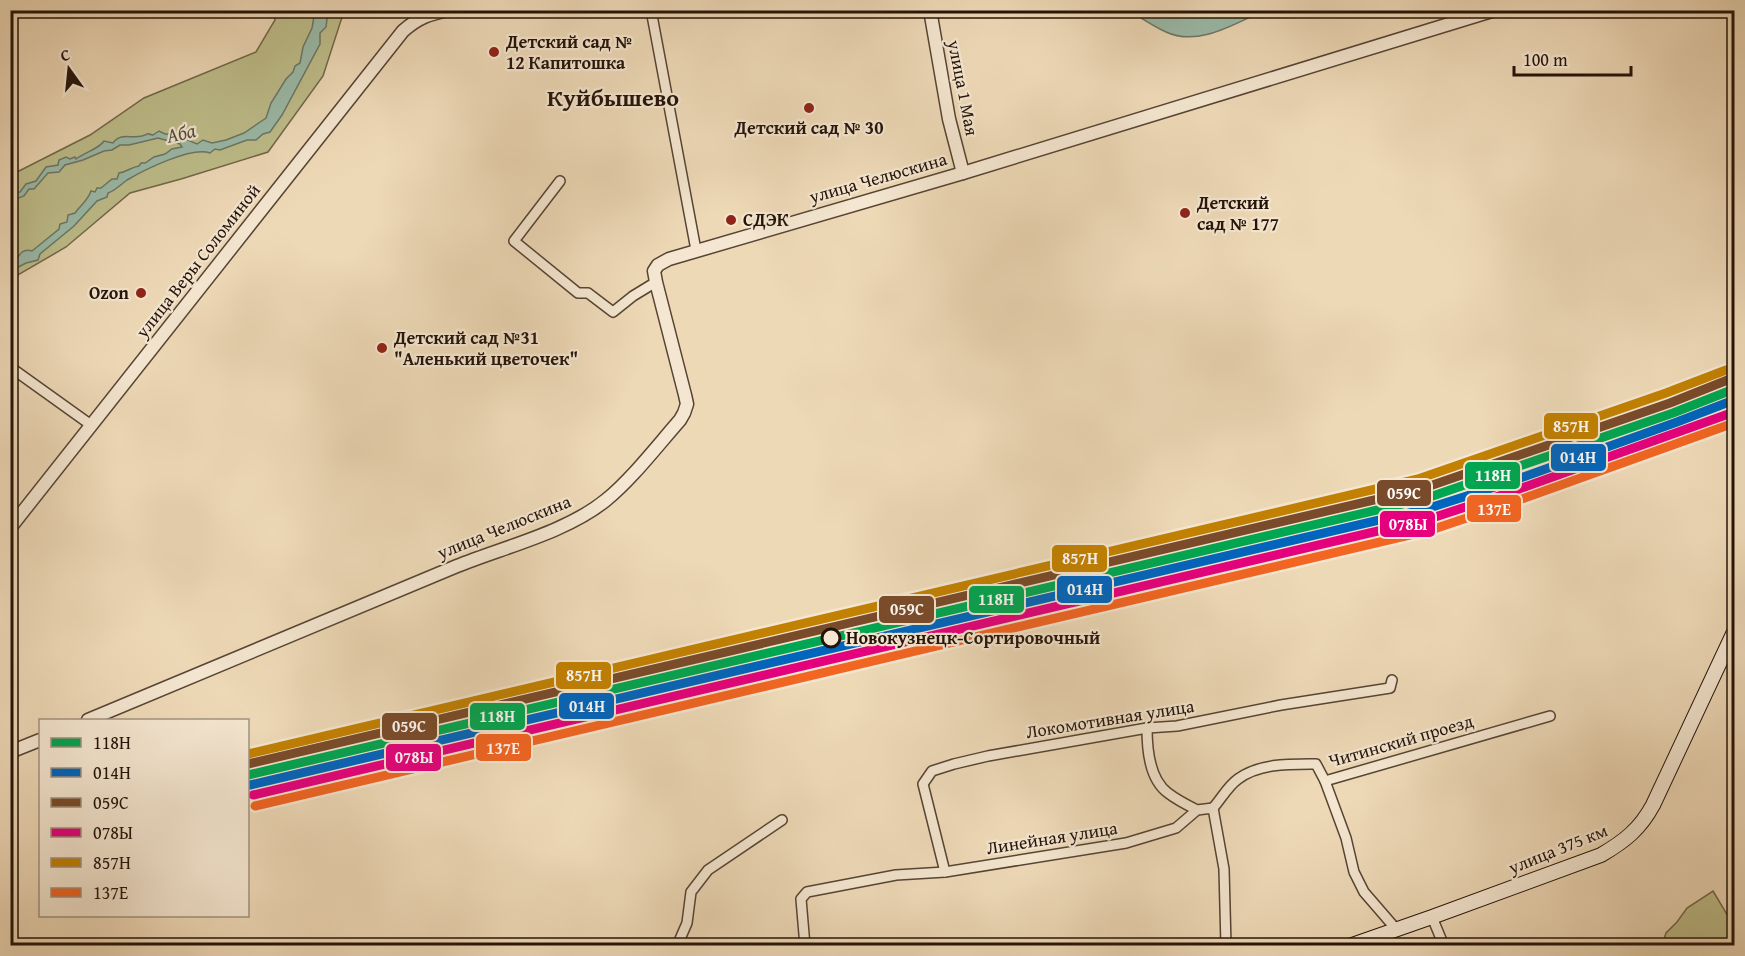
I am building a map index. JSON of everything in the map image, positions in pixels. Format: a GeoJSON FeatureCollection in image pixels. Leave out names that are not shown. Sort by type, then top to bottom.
{"type":"FeatureCollection","features":[{"type":"Feature","properties":{"kind":"main road","name":"улица 375 км"},"geometry":{"type":"LineString","coordinates":[[1349,945],[1601,855],[1620,844],[1634,832],[1653,805],[1734,632]]}},
{"type":"Feature","properties":{"kind":"street","name":"улица Веры Соломиной"},"geometry":{"type":"LineString","coordinates":[[10,528],[403,31],[417,19],[449,10]]}},
{"type":"Feature","properties":{"kind":"street"},"geometry":{"type":"LineString","coordinates":[[651,10],[696,250]]}},
{"type":"Feature","properties":{"kind":"street","name":"улица 1 Мая"},"geometry":{"type":"LineString","coordinates":[[930,10],[948,119],[963,172]]}},
{"type":"Feature","properties":{"kind":"street","name":"улица Челюскина"},"geometry":{"type":"LineString","coordinates":[[90,719],[475,559],[552,530],[606,501],[674,427],[684,413],[687,404],[654,271],[658,265],[669,259],[1495,10]]}},
{"type":"Feature","properties":{"kind":"street"},"geometry":{"type":"LineString","coordinates":[[560,181],[514,241],[578,294],[588,293],[613,312],[656,282]]}},
{"type":"Feature","properties":{"kind":"street"},"geometry":{"type":"LineString","coordinates":[[10,367],[91,425]]}},
{"type":"Feature","properties":{"kind":"street","name":"Локомотивная улица"},"geometry":{"type":"LineString","coordinates":[[945,872],[923,784],[933,771],[988,756],[1147,728],[1177,726],[1281,705],[1390,688],[1392,680]]}},
{"type":"Feature","properties":{"kind":"street","name":"Читинский проезд"},"geometry":{"type":"LineString","coordinates":[[1214,808],[1236,780],[1255,769],[1288,764],[1316,765],[1325,781],[1550,716]]}},
{"type":"Feature","properties":{"kind":"street"},"geometry":{"type":"LineString","coordinates":[[1147,728],[1147,746],[1157,783],[1167,793],[1197,810],[1214,808],[1224,869],[1226,945]]}},
{"type":"Feature","properties":{"kind":"street"},"geometry":{"type":"LineString","coordinates":[[10,752],[39,740]]}},
{"type":"Feature","properties":{"kind":"street"},"geometry":{"type":"LineString","coordinates":[[1325,781],[1346,838],[1354,872],[1364,892],[1396,929]]}},
{"type":"Feature","properties":{"kind":"street","name":"Линейная улица"},"geometry":{"type":"LineString","coordinates":[[805,945],[801,899],[805,893],[896,875],[945,872],[1126,843],[1176,828],[1197,810]]}},
{"type":"Feature","properties":{"kind":"street"},"geometry":{"type":"LineString","coordinates":[[677,945],[687,923],[691,892],[708,870],[782,820]]}},
{"type":"Feature","properties":{"kind":"street"},"geometry":{"type":"LineString","coordinates":[[1432,917],[1444,945]]}},
{"type":"Feature","properties":{"kind":"green space"},"geometry":{"type":"Polygon","coordinates":[[[272,11],[344,11],[323,76],[268,152],[130,193],[66,247],[11,279],[11,175],[90,135],[144,98],[256,52],[275,20],[272,11]]]}},
{"type":"Feature","properties":{"kind":"green space"},"geometry":{"type":"Polygon","coordinates":[[[1713,891],[1729,918],[1734,921],[1734,945],[1662,945],[1666,933],[1687,908],[1713,891]]]}},
{"type":"Feature","properties":{"kind":"shaded area"},"geometry":{"type":"Polygon","coordinates":[[[1188,10],[1263,11],[1216,32],[1191,37],[1166,32],[1130,11],[1171,12],[1188,10]]]}},
{"type":"Feature","properties":{"kind":"shaded area"},"geometry":{"type":"Polygon","coordinates":[[[315,11],[328,11],[326,27],[320,33],[320,44],[282,115],[270,132],[256,140],[247,140],[220,150],[215,149],[210,153],[180,156],[127,180],[108,193],[107,197],[97,201],[74,226],[40,254],[38,260],[11,271],[11,263],[15,262],[21,253],[26,250],[32,251],[59,229],[60,224],[67,222],[68,215],[75,213],[91,191],[95,192],[97,188],[101,188],[112,179],[117,179],[119,173],[139,166],[172,149],[182,147],[180,144],[158,138],[120,145],[112,150],[65,165],[59,172],[48,173],[34,189],[29,189],[24,196],[11,201],[11,193],[20,192],[26,184],[36,181],[46,167],[58,165],[59,160],[66,157],[76,159],[104,141],[113,143],[119,138],[153,135],[159,131],[169,134],[171,138],[183,138],[197,144],[203,140],[212,143],[226,140],[244,133],[266,118],[271,103],[295,66],[300,63],[303,47],[312,28],[315,11]]]}},
{"type":"Feature","properties":{"kind":"transit line","name":"857Н"},"geometry":{"type":"LineString","coordinates":[[249,754],[1418,479],[1726,370]]}},
{"type":"Feature","properties":{"kind":"transit line","name":"059С"},"geometry":{"type":"LineString","coordinates":[[249,764],[1421,489],[1670,403],[1730,379]]}},
{"type":"Feature","properties":{"kind":"transit line","name":"118Н"},"geometry":{"type":"LineString","coordinates":[[249,775],[1424,499],[1673,413],[1734,389]]}},
{"type":"Feature","properties":{"kind":"transit line","name":"014Н"},"geometry":{"type":"LineString","coordinates":[[250,785],[1426,509],[1501,485],[1734,400]]}},
{"type":"Feature","properties":{"kind":"transit line","name":"078Ы"},"geometry":{"type":"LineString","coordinates":[[253,795],[1429,519],[1734,412]]}},
{"type":"Feature","properties":{"kind":"transit line","name":"137Е"},"geometry":{"type":"LineString","coordinates":[[255,806],[1431,530],[1734,423]]}},
{"type":"Feature","properties":{"kind":"place","name":"Детский сад № 12 Капитошка"},"geometry":{"type":"Point","coordinates":[494,52]}},
{"type":"Feature","properties":{"kind":"place","name":"Детский сад № 30"},"geometry":{"type":"Point","coordinates":[809,108]}},
{"type":"Feature","properties":{"kind":"place","name":"Детский сад № 177"},"geometry":{"type":"Point","coordinates":[1185,213]}},
{"type":"Feature","properties":{"kind":"place","name":"СДЭК"},"geometry":{"type":"Point","coordinates":[731,220]}},
{"type":"Feature","properties":{"kind":"place","name":"Ozon"},"geometry":{"type":"Point","coordinates":[141,293]}},
{"type":"Feature","properties":{"kind":"place","name":"Детский сад №31 \"Аленький цветочек\""},"geometry":{"type":"Point","coordinates":[382,348]}},
{"type":"Feature","properties":{"kind":"place","name":"Новокузнецк-Сортировочный"},"geometry":{"type":"Point","coordinates":[831,638]}},
{"type":"Feature","properties":{"kind":"district","name":"Куйбышево"},"geometry":{"type":"Point","coordinates":[613,98]}},
{"type":"Feature","properties":{"kind":"water label","name":"Аба"},"geometry":{"type":"Point","coordinates":[181,133]}}]}
